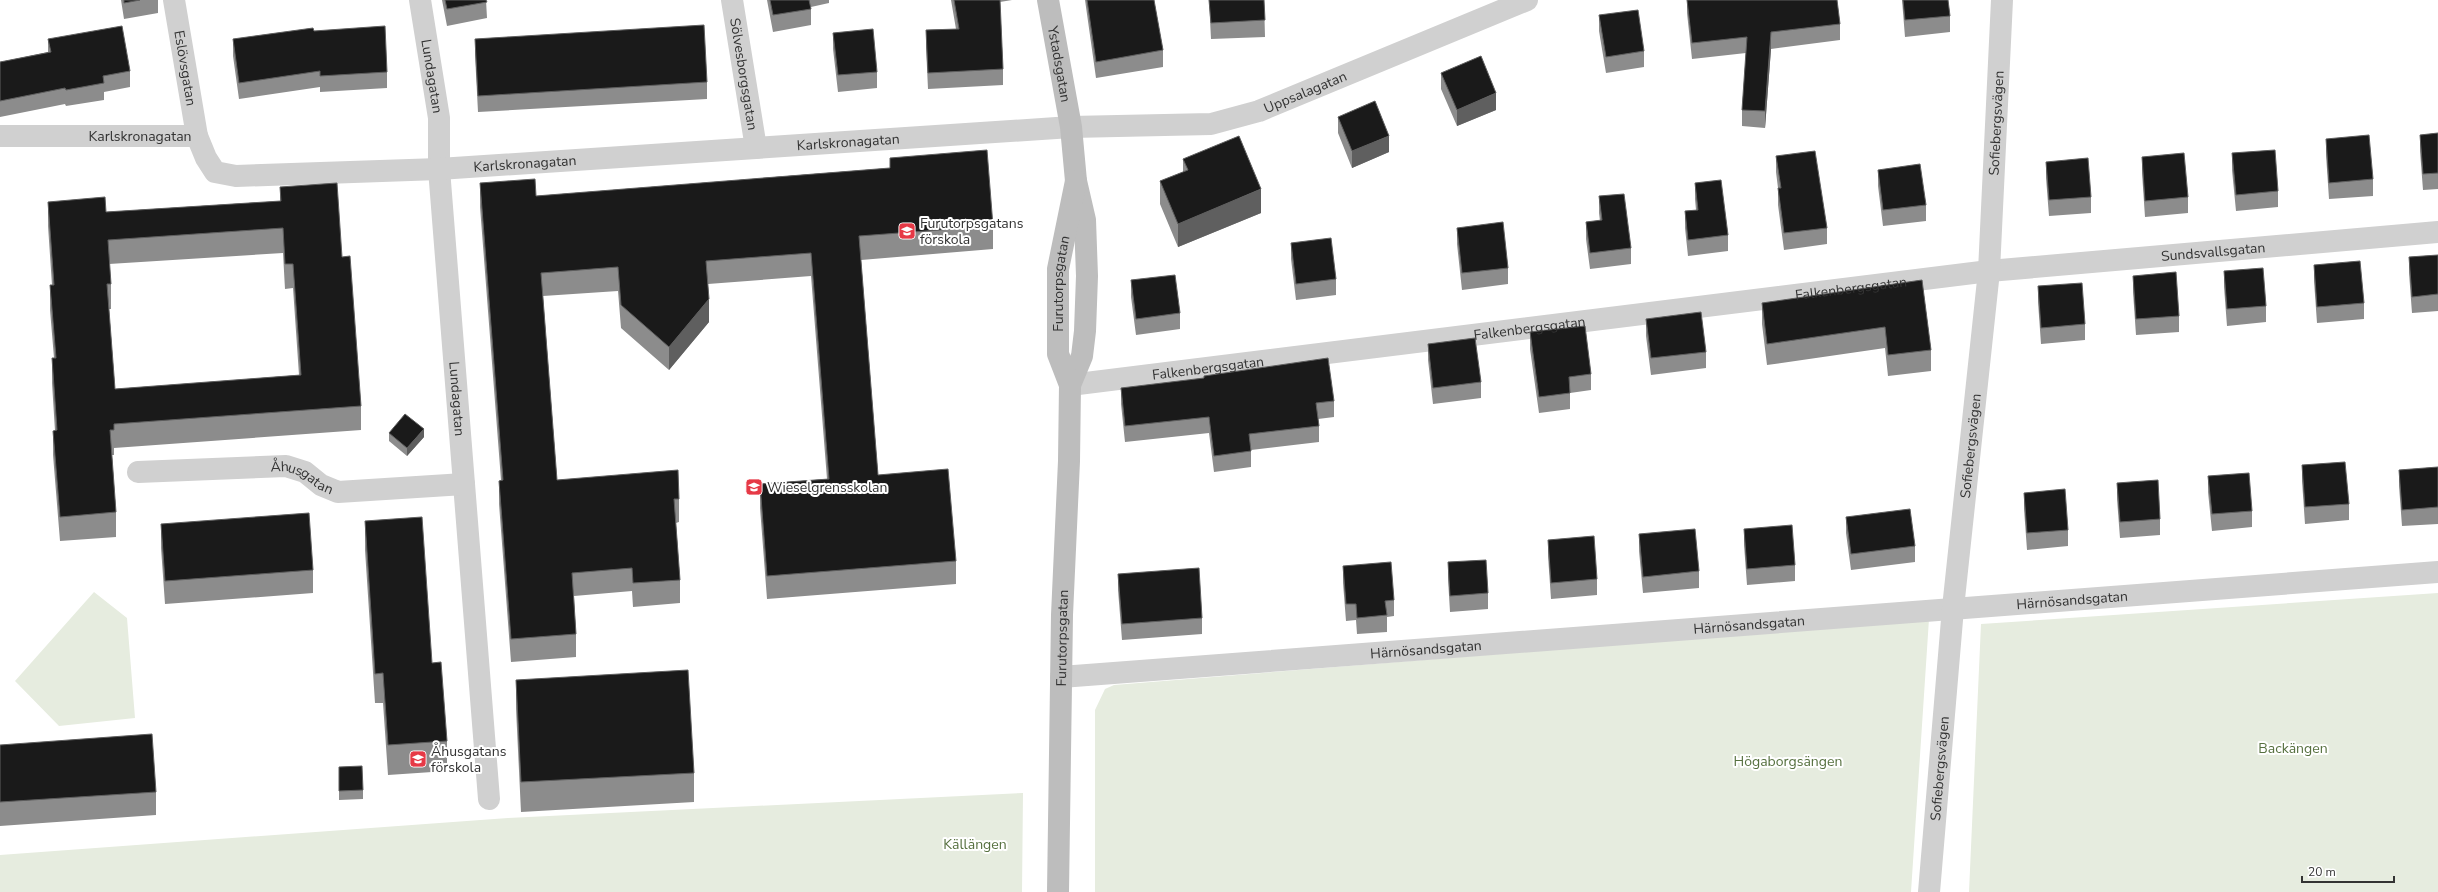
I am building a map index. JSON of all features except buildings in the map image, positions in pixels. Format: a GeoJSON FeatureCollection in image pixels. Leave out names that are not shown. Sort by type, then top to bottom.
{"type":"FeatureCollection","features":[{"type":"Feature","properties":{"kind":"street","name":"Eslövsgatan"},"geometry":{"type":"LineString","coordinates":[[174,0],[196,136]]}},
{"type":"Feature","properties":{"kind":"street","name":"Lundagatan"},"geometry":{"type":"LineString","coordinates":[[420,0],[439,118],[439,169],[489,799]]}},
{"type":"Feature","properties":{"kind":"street","name":"Sölvesborgsgatan"},"geometry":{"type":"LineString","coordinates":[[732,0],[756,148]]}},
{"type":"Feature","properties":{"kind":"street","name":"Ystadsgatan"},"geometry":{"type":"LineString","coordinates":[[1048,0],[1071,127]]}},
{"type":"Feature","properties":{"kind":"street","name":"Uppsalagatan"},"geometry":{"type":"LineString","coordinates":[[1071,127],[1211,124],[1259,111],[1527,0]]}},
{"type":"Feature","properties":{"kind":"street","name":"Sofiebergsvägen"},"geometry":{"type":"LineString","coordinates":[[1929,892],[1953,608],[1989,271],[2002,0]]}},
{"type":"Feature","properties":{"kind":"street","name":"Karlskronagatan"},"geometry":{"type":"LineString","coordinates":[[0,136],[196,136],[206,158],[215,172],[236,176],[439,169],[1071,127]]}},
{"type":"Feature","properties":{"kind":"street","name":"Furutorpsgatan"},"geometry":{"type":"LineString","coordinates":[[1058,892],[1061,677],[1070,385],[1082,356],[1085,331],[1086,284],[1085,220],[1076,181],[1071,127]]}},
{"type":"Feature","properties":{"kind":"street","name":"Furutorpsgatan"},"geometry":{"type":"LineString","coordinates":[[1070,385],[1058,354],[1058,269],[1076,181]]}},
{"type":"Feature","properties":{"kind":"street","name":"Sundsvallsgatan"},"geometry":{"type":"LineString","coordinates":[[1989,271],[2438,232]]}},
{"type":"Feature","properties":{"kind":"street","name":"Falkenbergsgatan"},"geometry":{"type":"LineString","coordinates":[[1070,385],[1989,271]]}},
{"type":"Feature","properties":{"kind":"street","name":"Åhusgatan"},"geometry":{"type":"LineString","coordinates":[[138,472],[286,466],[306,472],[320,484],[338,492],[464,484]]}},
{"type":"Feature","properties":{"kind":"street","name":"Härnösandsgatan"},"geometry":{"type":"LineString","coordinates":[[1061,677],[2438,572]]}},
{"type":"Feature","properties":{"kind":"green space"},"geometry":{"type":"Polygon","coordinates":[[[94,592],[127,618],[135,718],[59,726],[15,681],[94,592]]]}},
{"type":"Feature","properties":{"kind":"green space","name":"Backängen"},"geometry":{"type":"Polygon","coordinates":[[[2438,593],[2438,892],[1969,892],[1981,624],[2438,593]]]}},
{"type":"Feature","properties":{"kind":"green space","name":"Högaborgsängen"},"geometry":{"type":"Polygon","coordinates":[[[1929,619],[1911,892],[1095,892],[1095,710],[1105,689],[1114,685],[1929,619]]]}},
{"type":"Feature","properties":{"kind":"green space","name":"Källängen"},"geometry":{"type":"Polygon","coordinates":[[[1023,793],[1022,892],[0,892],[0,855],[508,818],[1023,793]]]}},
{"type":"Feature","properties":{"kind":"place","name":"Furutorpsgatans förskola"},"geometry":{"type":"Point","coordinates":[907,231]}},
{"type":"Feature","properties":{"kind":"place","name":"Wieselgrensskolan"},"geometry":{"type":"Point","coordinates":[754,487]}},
{"type":"Feature","properties":{"kind":"place","name":"Åhusgatans förskola"},"geometry":{"type":"Point","coordinates":[418,759]}}]}
